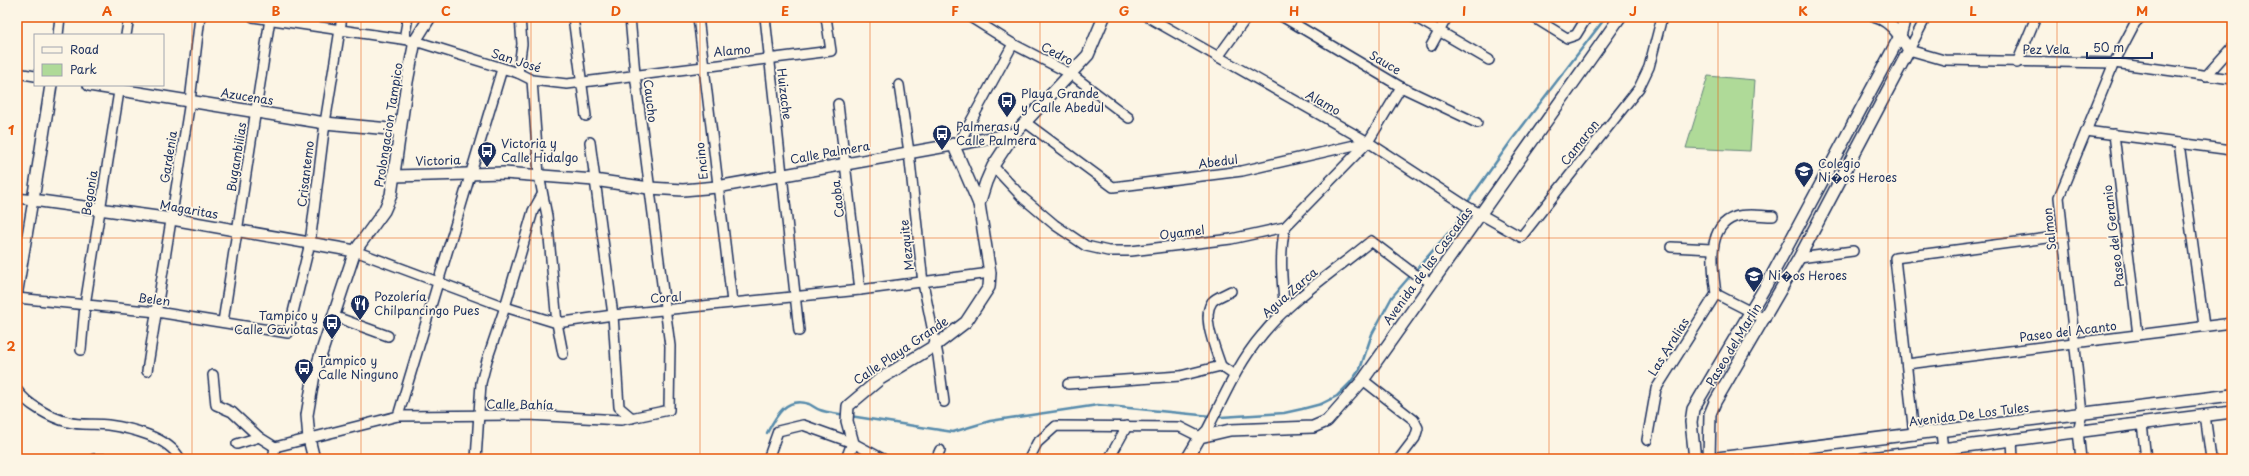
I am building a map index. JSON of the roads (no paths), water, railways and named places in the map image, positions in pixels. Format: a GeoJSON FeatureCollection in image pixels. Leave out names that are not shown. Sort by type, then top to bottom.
{"type":"FeatureCollection","features":[{"type":"Feature","properties":{"kind":"street"},"geometry":{"type":"LineString","coordinates":[[58,34],[60,17]]}},
{"type":"Feature","properties":{"kind":"street"},"geometry":{"type":"LineString","coordinates":[[126,34],[129,17]]}},
{"type":"Feature","properties":{"kind":"street","name":"Gardenia"},"geometry":{"type":"LineString","coordinates":[[147,372],[190,101],[200,17]]}},
{"type":"Feature","properties":{"kind":"street","name":"San José"},"geometry":{"type":"LineString","coordinates":[[253,17],[410,40],[518,73],[532,80],[567,84],[635,74]]}},
{"type":"Feature","properties":{"kind":"street","name":"Crisantemo"},"geometry":{"type":"LineString","coordinates":[[288,333],[310,243],[325,123],[342,17]]}},
{"type":"Feature","properties":{"kind":"street"},"geometry":{"type":"LineString","coordinates":[[408,17],[410,40]]}},
{"type":"Feature","properties":{"kind":"street","name":"Prolongacion Tampico"},"geometry":{"type":"LineString","coordinates":[[314,459],[309,439],[308,399],[333,316],[356,251],[384,211],[391,195],[410,40],[430,17]]}},
{"type":"Feature","properties":{"kind":"street"},"geometry":{"type":"LineString","coordinates":[[518,73],[522,44],[520,17]]}},
{"type":"Feature","properties":{"kind":"street"},"geometry":{"type":"LineString","coordinates":[[573,17],[586,116]]}},
{"type":"Feature","properties":{"kind":"street","name":"Caucho"},"geometry":{"type":"LineString","coordinates":[[630,17],[635,74],[670,346]]}},
{"type":"Feature","properties":{"kind":"street","name":"Encino"},"geometry":{"type":"LineString","coordinates":[[698,17],[717,187],[732,302]]}},
{"type":"Feature","properties":{"kind":"street","name":"Huizache"},"geometry":{"type":"LineString","coordinates":[[765,17],[768,60],[783,174],[799,331]]}},
{"type":"Feature","properties":{"kind":"street","name":"Alamo"},"geometry":{"type":"LineString","coordinates":[[635,74],[768,60],[831,50],[826,17]]}},
{"type":"Feature","properties":{"kind":"street","name":"Cedro"},"geometry":{"type":"LineString","coordinates":[[970,17],[1013,44],[1071,74],[1129,118]]}},
{"type":"Feature","properties":{"kind":"street","name":"Calle Playa Grande"},"geometry":{"type":"LineString","coordinates":[[979,204],[993,166],[1014,134],[1088,55],[1104,17]]}},
{"type":"Feature","properties":{"kind":"street","name":"Alamo"},"geometry":{"type":"LineString","coordinates":[[1148,17],[1368,142],[1482,215]]}},
{"type":"Feature","properties":{"kind":"street"},"geometry":{"type":"LineString","coordinates":[[1218,57],[1247,17]]}},
{"type":"Feature","properties":{"kind":"street","name":"Sauce"},"geometry":{"type":"LineString","coordinates":[[1283,17],[1401,87],[1477,123]]}},
{"type":"Feature","properties":{"kind":"street"},"geometry":{"type":"LineString","coordinates":[[1415,17],[1489,60]]}},
{"type":"Feature","properties":{"kind":"street"},"geometry":{"type":"LineString","coordinates":[[1431,46],[1447,17]]}},
{"type":"Feature","properties":{"kind":"street"},"geometry":{"type":"LineString","coordinates":[[1533,17],[1567,38],[1576,35],[1587,17]]}},
{"type":"Feature","properties":{"kind":"street","name":"Avenida de las Cascadas"},"geometry":{"type":"LineString","coordinates":[[1203,433],[1230,430],[1313,427],[1327,421],[1363,380],[1431,282],[1482,215],[1620,17]]}},
{"type":"Feature","properties":{"kind":"street","name":"Camaron"},"geometry":{"type":"LineString","coordinates":[[1482,215],[1521,237],[1639,88],[1649,67],[1662,17]]}},
{"type":"Feature","properties":{"kind":"street"},"geometry":{"type":"LineString","coordinates":[[1876,17],[1882,19],[1900,36],[1909,50]]}},
{"type":"Feature","properties":{"kind":"street","name":"Paseo del Marlin"},"geometry":{"type":"LineString","coordinates":[[1695,459],[1691,422],[1693,409],[1752,312],[1900,36],[1905,17]]}},
{"type":"Feature","properties":{"kind":"street","name":"Paseo del Marlin"},"geometry":{"type":"LineString","coordinates":[[1709,459],[1710,414],[1715,402],[1765,319],[1799,258],[1926,17]]}},
{"type":"Feature","properties":{"kind":"street"},"geometry":{"type":"LineString","coordinates":[[2017,63],[2036,17]]}},
{"type":"Feature","properties":{"kind":"street","name":"Salmon"},"geometry":{"type":"LineString","coordinates":[[2081,459],[2078,431],[2082,414],[2059,197],[2114,63],[2135,23],[2141,17]]}},
{"type":"Feature","properties":{"kind":"street","name":"Bugambilias"},"geometry":{"type":"LineString","coordinates":[[223,322],[257,112],[270,19]]}},
{"type":"Feature","properties":{"kind":"street"},"geometry":{"type":"LineString","coordinates":[[956,143],[1013,44]]}},
{"type":"Feature","properties":{"kind":"street"},"geometry":{"type":"LineString","coordinates":[[2206,76],[2232,47]]}},
{"type":"Feature","properties":{"kind":"street","name":"Pez Vela"},"geometry":{"type":"LineString","coordinates":[[1909,50],[1944,60],[2017,63],[2114,63],[2232,80]]}},
{"type":"Feature","properties":{"kind":"street"},"geometry":{"type":"LineString","coordinates":[[398,416],[437,281],[502,69]]}},
{"type":"Feature","properties":{"kind":"street"},"geometry":{"type":"LineString","coordinates":[[17,73],[34,76]]}},
{"type":"Feature","properties":{"kind":"street"},"geometry":{"type":"LineString","coordinates":[[532,80],[539,175],[547,216],[557,323],[563,354]]}},
{"type":"Feature","properties":{"kind":"street","name":"Mezquite"},"geometry":{"type":"LineString","coordinates":[[899,85],[909,152],[923,283],[936,345],[944,402]]}},
{"type":"Feature","properties":{"kind":"street"},"geometry":{"type":"LineString","coordinates":[[17,297],[51,86]]}},
{"type":"Feature","properties":{"kind":"street","name":"Azucenas"},"geometry":{"type":"LineString","coordinates":[[104,86],[119,87],[190,101],[325,123],[400,130]]}},
{"type":"Feature","properties":{"kind":"street","name":"Begonia"},"geometry":{"type":"LineString","coordinates":[[81,350],[85,305],[119,87]]}},
{"type":"Feature","properties":{"kind":"street"},"geometry":{"type":"LineString","coordinates":[[1285,311],[1281,271],[1282,244],[1285,227],[1368,142],[1401,87]]}},
{"type":"Feature","properties":{"kind":"street","name":"Caoba"},"geometry":{"type":"LineString","coordinates":[[838,104],[860,290]]}},
{"type":"Feature","properties":{"kind":"street","name":"Abedul"},"geometry":{"type":"LineString","coordinates":[[1025,122],[1113,187],[1242,171],[1368,142]]}},
{"type":"Feature","properties":{"kind":"street"},"geometry":{"type":"LineString","coordinates":[[2086,131],[2232,150]]}},
{"type":"Feature","properties":{"kind":"street","name":"Calle Palmera"},"geometry":{"type":"LineString","coordinates":[[649,188],[683,190],[717,187],[956,143],[1014,134]]}},
{"type":"Feature","properties":{"kind":"street","name":"Paseo del Geranio"},"geometry":{"type":"LineString","coordinates":[[2114,134],[2138,335]]}},
{"type":"Feature","properties":{"kind":"street"},"geometry":{"type":"LineString","coordinates":[[590,142],[613,314],[619,407],[632,418]]}},
{"type":"Feature","properties":{"kind":"street","name":"Calle Playa Grande"},"geometry":{"type":"LineString","coordinates":[[854,443],[848,421],[848,406],[880,379],[936,345],[966,322],[989,286],[990,273],[979,204],[956,143]]}},
{"type":"Feature","properties":{"kind":"street"},"geometry":{"type":"LineString","coordinates":[[2179,143],[2204,326]]}},
{"type":"Feature","properties":{"kind":"street","name":"Oyamel"},"geometry":{"type":"LineString","coordinates":[[993,166],[1023,198],[1055,225],[1086,246],[1108,251],[1169,248],[1231,240],[1285,227]]}},
{"type":"Feature","properties":{"kind":"street"},"geometry":{"type":"LineString","coordinates":[[1829,168],[1843,175]]}},
{"type":"Feature","properties":{"kind":"street","name":"Victoria"},"geometry":{"type":"LineString","coordinates":[[394,176],[470,174],[539,175],[594,180],[649,188]]}},
{"type":"Feature","properties":{"kind":"street"},"geometry":{"type":"LineString","coordinates":[[476,459],[481,383],[533,211],[542,195]]}},
{"type":"Feature","properties":{"kind":"street","name":"Magaritas"},"geometry":{"type":"LineString","coordinates":[[17,198],[172,219],[238,232],[356,251]]}},
{"type":"Feature","properties":{"kind":"street"},"geometry":{"type":"LineString","coordinates":[[1765,319],[1716,294],[1712,266],[1712,249],[1723,224],[1736,216],[1773,216]]}},
{"type":"Feature","properties":{"kind":"street"},"geometry":{"type":"LineString","coordinates":[[1914,435],[1895,258],[2063,236]]}},
{"type":"Feature","properties":{"kind":"street","name":"Agua Zarca"},"geometry":{"type":"LineString","coordinates":[[1203,433],[1217,411],[1234,375],[1262,335],[1285,311],[1371,241],[1412,273],[1431,282]]}},
{"type":"Feature","properties":{"kind":"street"},"geometry":{"type":"LineString","coordinates":[[1672,247],[1712,249]]}},
{"type":"Feature","properties":{"kind":"street","name":"Coral"},"geometry":{"type":"LineString","coordinates":[[356,251],[505,307],[557,323],[613,314],[708,306],[795,295],[860,290],[923,283],[990,273]]}},
{"type":"Feature","properties":{"kind":"street"},"geometry":{"type":"LineString","coordinates":[[1799,258],[1853,251]]}},
{"type":"Feature","properties":{"kind":"street"},"geometry":{"type":"LineString","coordinates":[[1231,291],[1213,301],[1208,311],[1210,334],[1221,366],[1234,375]]}},
{"type":"Feature","properties":{"kind":"street","name":"Las Aralias"},"geometry":{"type":"LineString","coordinates":[[1647,440],[1656,389],[1716,294]]}},
{"type":"Feature","properties":{"kind":"street","name":"Belen"},"geometry":{"type":"LineString","coordinates":[[17,297],[157,312],[288,333]]}},
{"type":"Feature","properties":{"kind":"street"},"geometry":{"type":"LineString","coordinates":[[333,316],[388,336]]}},
{"type":"Feature","properties":{"kind":"street","name":"Paseo del Acanto"},"geometry":{"type":"LineString","coordinates":[[1907,364],[2232,323]]}},
{"type":"Feature","properties":{"kind":"street","name":"Calle Bahía"},"geometry":{"type":"LineString","coordinates":[[276,447],[398,416],[528,415],[604,420],[632,418],[669,410],[670,346]]}},
{"type":"Feature","properties":{"kind":"street"},"geometry":{"type":"LineString","coordinates":[[1068,384],[1180,376],[1221,366]]}},
{"type":"Feature","properties":{"kind":"street"},"geometry":{"type":"LineString","coordinates":[[213,374],[216,405],[232,412],[259,437],[276,447],[273,459]]}},
{"type":"Feature","properties":{"kind":"street"},"geometry":{"type":"LineString","coordinates":[[1363,380],[1414,420],[1418,428],[1414,438],[1399,459]]}},
{"type":"Feature","properties":{"kind":"street"},"geometry":{"type":"LineString","coordinates":[[17,390],[22,397],[30,403],[68,422],[106,424],[147,436],[168,445],[180,459]]}},
{"type":"Feature","properties":{"kind":"street","name":"Avenida De Los Tules"},"geometry":{"type":"LineString","coordinates":[[1709,459],[1941,432],[2232,395]]}},
{"type":"Feature","properties":{"kind":"street"},"geometry":{"type":"LineString","coordinates":[[1863,459],[1943,454],[2012,440],[2232,412]]}},
{"type":"Feature","properties":{"kind":"street"},"geometry":{"type":"LineString","coordinates":[[2205,415],[2211,459]]}},
{"type":"Feature","properties":{"kind":"street"},"geometry":{"type":"LineString","coordinates":[[2142,424],[2146,459]]}},
{"type":"Feature","properties":{"kind":"street"},"geometry":{"type":"LineString","coordinates":[[768,459],[778,432],[803,425],[854,443],[883,459]]}},
{"type":"Feature","properties":{"kind":"street"},"geometry":{"type":"LineString","coordinates":[[1029,459],[1037,443],[1056,426],[1127,426],[1180,427],[1203,433],[1187,459]]}},
{"type":"Feature","properties":{"kind":"street"},"geometry":{"type":"LineString","coordinates":[[1109,459],[1127,426]]}},
{"type":"Feature","properties":{"kind":"street"},"geometry":{"type":"LineString","coordinates":[[1941,432],[1943,454]]}},
{"type":"Feature","properties":{"kind":"street"},"geometry":{"type":"LineString","coordinates":[[237,444],[259,437]]}},
{"type":"Feature","properties":{"kind":"street"},"geometry":{"type":"LineString","coordinates":[[2012,440],[2013,459]]}},
{"type":"Feature","properties":{"kind":"street"},"geometry":{"type":"LineString","coordinates":[[847,459],[854,443]]}},
{"type":"Feature","properties":{"kind":"street"},"geometry":{"type":"LineString","coordinates":[[936,459],[940,450]]}},
{"type":"Feature","properties":{"kind":"street"},"geometry":{"type":"LineString","coordinates":[[94,459],[104,459]]}},
{"type":"Feature","properties":{"kind":"waterway"},"geometry":{"type":"LineString","coordinates":[[1467,203],[1511,141],[1606,17]]}},
{"type":"Feature","properties":{"kind":"waterway"},"geometry":{"type":"LineString","coordinates":[[1415,271],[1455,225],[1465,208]]}},
{"type":"Feature","properties":{"kind":"waterway"},"geometry":{"type":"LineString","coordinates":[[850,416],[953,432],[990,421],[1098,405],[1221,417],[1284,413],[1302,409],[1321,404],[1337,396],[1350,383],[1360,369],[1372,334],[1392,297],[1411,275]]}},
{"type":"Feature","properties":{"kind":"waterway"},"geometry":{"type":"LineString","coordinates":[[767,433],[778,414],[788,405],[794,403],[801,402],[823,411],[845,415]]}},
{"type":"Feature","properties":{"kind":"place","name":"Playa Grande y Calle Abedul"},"geometry":{"type":"Point","coordinates":[1007,118]}},
{"type":"Feature","properties":{"kind":"place","name":"Palmeras y Calle Palmera"},"geometry":{"type":"Point","coordinates":[942,151]}},
{"type":"Feature","properties":{"kind":"place","name":"Victoria y Calle Hidalgo"},"geometry":{"type":"Point","coordinates":[487,168]}},
{"type":"Feature","properties":{"kind":"place","name":"Colegio Ni�os Heroes"},"geometry":{"type":"Point","coordinates":[1804,188]}},
{"type":"Feature","properties":{"kind":"place","name":"Ni�os Heroes"},"geometry":{"type":"Point","coordinates":[1754,293]}},
{"type":"Feature","properties":{"kind":"place","name":"Pozolería Chilpancingo Pues"},"geometry":{"type":"Point","coordinates":[360,321]}},
{"type":"Feature","properties":{"kind":"place","name":"Tampico y Calle Gaviotas"},"geometry":{"type":"Point","coordinates":[332,340]}},
{"type":"Feature","properties":{"kind":"place","name":"Tampico y Calle Ninguno"},"geometry":{"type":"Point","coordinates":[304,385]}}]}
